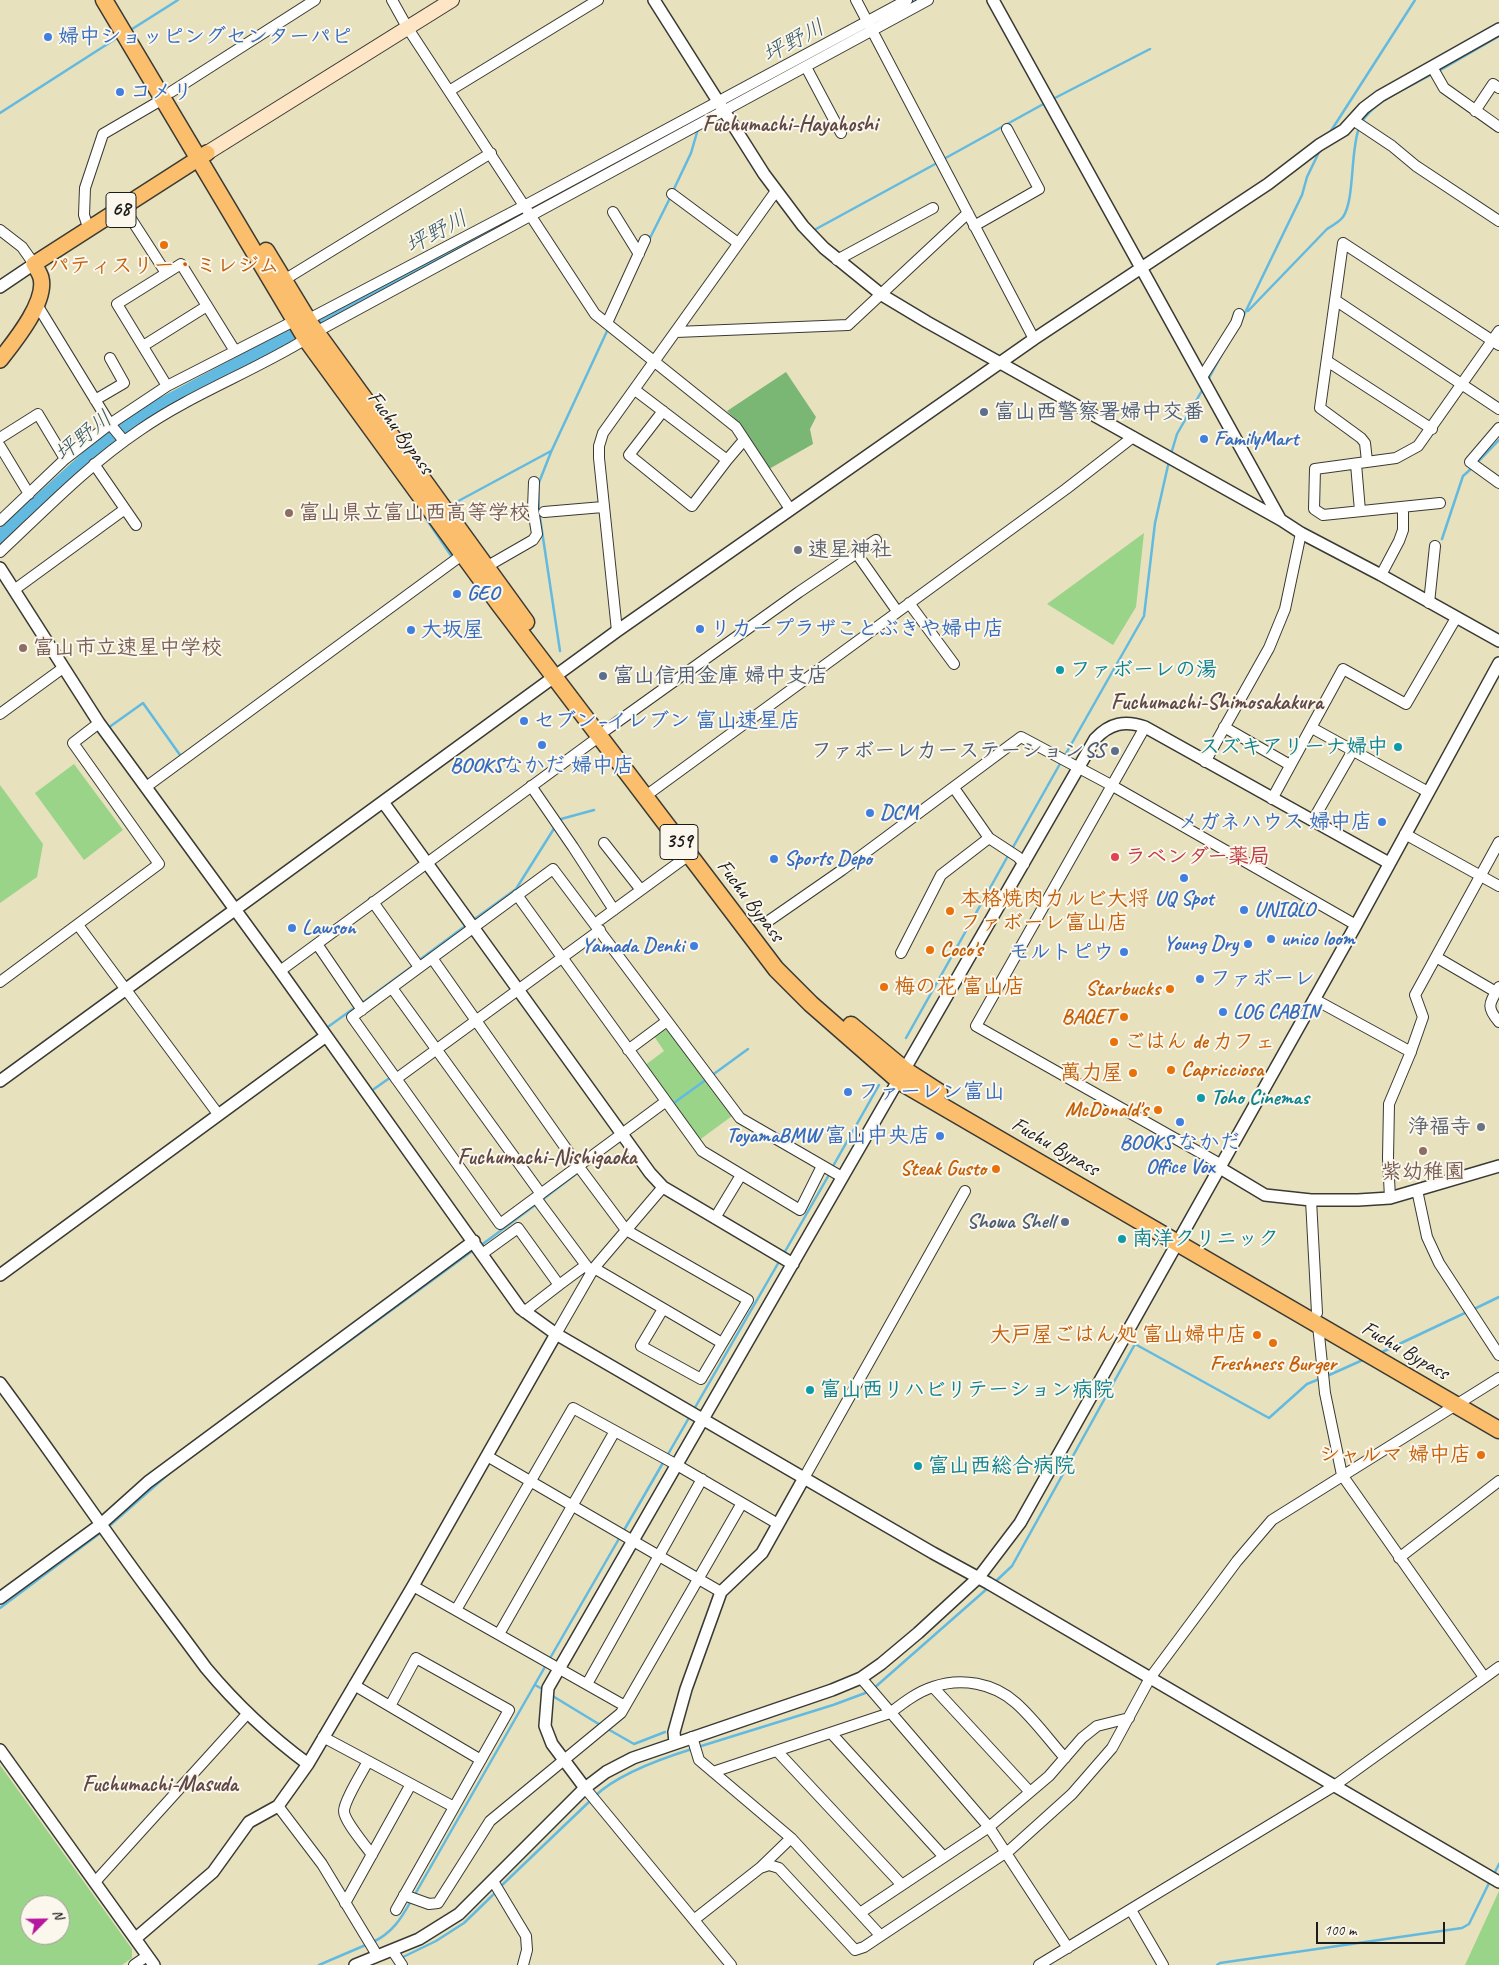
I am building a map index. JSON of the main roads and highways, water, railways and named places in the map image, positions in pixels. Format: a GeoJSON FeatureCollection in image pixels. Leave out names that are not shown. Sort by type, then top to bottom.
{"type":"FeatureCollection","features":[{"type":"Feature","properties":{"kind":"highway","name":"Fuchu Bypass"},"geometry":{"type":"LineString","coordinates":[[104,0],[167,95]]}},
{"type":"Feature","properties":{"kind":"highway","name":"Fuchu Bypass"},"geometry":{"type":"LineString","coordinates":[[117,0],[167,95],[202,156],[306,328],[462,556],[651,792],[768,949],[799,982],[902,1076]]}},
{"type":"Feature","properties":{"kind":"highway","name":"Fuchu Bypass"},"geometry":{"type":"LineString","coordinates":[[202,156],[284,280],[306,328],[486,567],[558,675]]}},
{"type":"Feature","properties":{"kind":"highway","name":"Fuchu Bypass"},"geometry":{"type":"LineString","coordinates":[[603,733],[689,855],[776,969],[811,1004],[902,1076],[1461,1402],[1499,1419]]}},
{"type":"Feature","properties":{"kind":"highway","name":"Fuchu Bypass"},"geometry":{"type":"LineString","coordinates":[[1461,1402],[1499,1430]]}},
{"type":"Feature","properties":{"kind":"main road"},"geometry":{"type":"LineString","coordinates":[[202,156],[452,0]]}},
{"type":"Feature","properties":{"kind":"main road","name":"68"},"geometry":{"type":"LineString","coordinates":[[0,360],[19,335],[41,294],[41,278],[34,264],[124,208],[202,156]]}},
{"type":"Feature","properties":{"kind":"waterway"},"geometry":{"type":"LineString","coordinates":[[129,31],[178,0]]}},
{"type":"Feature","properties":{"kind":"waterway","name":"坪野川"},"geometry":{"type":"LineString","coordinates":[[884,18],[918,0]]}},
{"type":"Feature","properties":{"kind":"waterway"},"geometry":{"type":"LineString","coordinates":[[1329,134],[1415,0]]}},
{"type":"Feature","properties":{"kind":"waterway"},"geometry":{"type":"LineString","coordinates":[[0,113],[120,36]]}},
{"type":"Feature","properties":{"kind":"waterway"},"geometry":{"type":"LineString","coordinates":[[1437,72],[1499,36]]}},
{"type":"Feature","properties":{"kind":"waterway"},"geometry":{"type":"LineString","coordinates":[[1051,100],[1150,49]]}},
{"type":"Feature","properties":{"kind":"waterway"},"geometry":{"type":"LineString","coordinates":[[1361,123],[1375,107],[1403,89],[1432,74]]}},
{"type":"Feature","properties":{"kind":"waterway"},"geometry":{"type":"LineString","coordinates":[[942,160],[1047,102]]}},
{"type":"Feature","properties":{"kind":"waterway","name":"坪野川"},"geometry":{"type":"LineString","coordinates":[[0,538],[100,447],[136,420],[709,112]]}},
{"type":"Feature","properties":{"kind":"waterway"},"geometry":{"type":"LineString","coordinates":[[1248,311],[1327,229],[1343,217],[1349,199],[1354,150],[1359,128]]}},
{"type":"Feature","properties":{"kind":"waterway"},"geometry":{"type":"LineString","coordinates":[[673,191],[691,153],[698,129]]}},
{"type":"Feature","properties":{"kind":"waterway"},"geometry":{"type":"LineString","coordinates":[[1242,319],[1302,195],[1307,177],[1320,150]]}},
{"type":"Feature","properties":{"kind":"waterway"},"geometry":{"type":"LineString","coordinates":[[816,229],[937,163]]}},
{"type":"Feature","properties":{"kind":"waterway"},"geometry":{"type":"LineString","coordinates":[[649,240],[671,196]]}},
{"type":"Feature","properties":{"kind":"waterway"},"geometry":{"type":"LineString","coordinates":[[560,651],[539,511],[538,485],[551,452],[608,329]]}},
{"type":"Feature","properties":{"kind":"waterway"},"geometry":{"type":"LineString","coordinates":[[1208,380],[1223,352]]}},
{"type":"Feature","properties":{"kind":"waterway"},"geometry":{"type":"LineString","coordinates":[[1171,454],[1177,434],[1204,387]]}},
{"type":"Feature","properties":{"kind":"waterway"},"geometry":{"type":"LineString","coordinates":[[1476,464],[1499,440]]}},
{"type":"Feature","properties":{"kind":"waterway"},"geometry":{"type":"LineString","coordinates":[[451,505],[551,451]]}},
{"type":"Feature","properties":{"kind":"waterway"},"geometry":{"type":"LineString","coordinates":[[1064,757],[1144,616],[1155,523],[1169,461]]}},
{"type":"Feature","properties":{"kind":"waterway"},"geometry":{"type":"LineString","coordinates":[[1442,539],[1463,476],[1472,468]]}},
{"type":"Feature","properties":{"kind":"waterway"},"geometry":{"type":"LineString","coordinates":[[427,520],[452,557]]}},
{"type":"Feature","properties":{"kind":"waterway"},"geometry":{"type":"LineString","coordinates":[[108,728],[143,703],[180,755],[184,755]]}},
{"type":"Feature","properties":{"kind":"waterway"},"geometry":{"type":"LineString","coordinates":[[1012,849],[1061,762]]}},
{"type":"Feature","properties":{"kind":"waterway"},"geometry":{"type":"LineString","coordinates":[[560,821],[561,819],[594,810]]}},
{"type":"Feature","properties":{"kind":"waterway"},"geometry":{"type":"LineString","coordinates":[[472,921],[516,889],[555,827]]}},
{"type":"Feature","properties":{"kind":"waterway"},"geometry":{"type":"LineString","coordinates":[[906,1038],[1009,854]]}},
{"type":"Feature","properties":{"kind":"waterway"},"geometry":{"type":"LineString","coordinates":[[418,961],[468,924]]}},
{"type":"Feature","properties":{"kind":"waterway"},"geometry":{"type":"LineString","coordinates":[[362,1003],[414,965]]}},
{"type":"Feature","properties":{"kind":"waterway"},"geometry":{"type":"LineString","coordinates":[[325,1029],[357,1006]]}},
{"type":"Feature","properties":{"kind":"waterway"},"geometry":{"type":"LineString","coordinates":[[711,1076],[748,1049]]}},
{"type":"Feature","properties":{"kind":"waterway"},"geometry":{"type":"LineString","coordinates":[[374,1089],[391,1077]]}},
{"type":"Feature","properties":{"kind":"waterway"},"geometry":{"type":"LineString","coordinates":[[671,1105],[707,1079]]}},
{"type":"Feature","properties":{"kind":"waterway"},"geometry":{"type":"LineString","coordinates":[[832,1168],[879,1085]]}},
{"type":"Feature","properties":{"kind":"waterway"},"geometry":{"type":"LineString","coordinates":[[542,1200],[580,1171]]}},
{"type":"Feature","properties":{"kind":"waterway"},"geometry":{"type":"LineString","coordinates":[[783,1255],[830,1173]]}},
{"type":"Feature","properties":{"kind":"waterway"},"geometry":{"type":"LineString","coordinates":[[480,1246],[538,1203]]}},
{"type":"Feature","properties":{"kind":"waterway"},"geometry":{"type":"LineString","coordinates":[[107,1528],[173,1470],[475,1249]]}},
{"type":"Feature","properties":{"kind":"waterway"},"geometry":{"type":"LineString","coordinates":[[693,1411],[780,1260]]}},
{"type":"Feature","properties":{"kind":"waterway"},"geometry":{"type":"LineString","coordinates":[[1472,1310],[1499,1297]]}},
{"type":"Feature","properties":{"kind":"waterway"},"geometry":{"type":"LineString","coordinates":[[1380,1353],[1467,1312]]}},
{"type":"Feature","properties":{"kind":"waterway"},"geometry":{"type":"LineString","coordinates":[[995,1582],[1012,1566],[1135,1344],[1269,1418],[1307,1384],[1322,1378]]}},
{"type":"Feature","properties":{"kind":"waterway"},"geometry":{"type":"LineString","coordinates":[[1327,1376],[1365,1359]]}},
{"type":"Feature","properties":{"kind":"waterway"},"geometry":{"type":"LineString","coordinates":[[667,1456],[690,1416]]}},
{"type":"Feature","properties":{"kind":"waterway"},"geometry":{"type":"LineString","coordinates":[[623,1532],[664,1461]]}},
{"type":"Feature","properties":{"kind":"waterway"},"geometry":{"type":"LineString","coordinates":[[0,1608],[103,1531]]}},
{"type":"Feature","properties":{"kind":"waterway"},"geometry":{"type":"LineString","coordinates":[[549,1660],[620,1537]]}},
{"type":"Feature","properties":{"kind":"waterway"},"geometry":{"type":"LineString","coordinates":[[873,1689],[989,1587]]}},
{"type":"Feature","properties":{"kind":"waterway"},"geometry":{"type":"LineString","coordinates":[[414,1896],[546,1665]]}},
{"type":"Feature","properties":{"kind":"waterway"},"geometry":{"type":"LineString","coordinates":[[535,1685],[544,1690]]}},
{"type":"Feature","properties":{"kind":"waterway"},"geometry":{"type":"LineString","coordinates":[[698,1747],[833,1705],[868,1692]]}},
{"type":"Feature","properties":{"kind":"waterway"},"geometry":{"type":"LineString","coordinates":[[551,1695],[602,1726]]}},
{"type":"Feature","properties":{"kind":"waterway"},"geometry":{"type":"LineString","coordinates":[[606,1728],[634,1744],[665,1732]]}},
{"type":"Feature","properties":{"kind":"waterway"},"geometry":{"type":"LineString","coordinates":[[595,1796],[604,1788],[628,1774],[654,1762],[692,1749]]}},
{"type":"Feature","properties":{"kind":"waterway"},"geometry":{"type":"LineString","coordinates":[[499,1888],[591,1800]]}},
{"type":"Feature","properties":{"kind":"waterway"},"geometry":{"type":"LineString","coordinates":[[1494,1874],[1499,1864]]}},
{"type":"Feature","properties":{"kind":"waterway"},"geometry":{"type":"LineString","coordinates":[[1217,1965],[1220,1963],[1462,1928],[1469,1924],[1490,1881]]}},
{"type":"Feature","properties":{"kind":"waterway"},"geometry":{"type":"LineString","coordinates":[[401,1958],[436,1941],[464,1923],[496,1892]]}},
{"type":"Feature","properties":{"kind":"waterway"},"geometry":{"type":"LineString","coordinates":[[373,1942],[386,1934],[395,1925],[411,1901]]}},
{"type":"Feature","properties":{"kind":"waterway"},"geometry":{"type":"LineString","coordinates":[[319,1965],[368,1944]]}},
{"type":"Feature","properties":{"kind":"place","name":"婦中ショッピングセンターパピ"},"geometry":{"type":"Point","coordinates":[48,37]}},
{"type":"Feature","properties":{"kind":"place","name":"コメリ"},"geometry":{"type":"Point","coordinates":[120,92]}},
{"type":"Feature","properties":{"kind":"place","name":"パティスリー・ミレジム"},"geometry":{"type":"Point","coordinates":[164,245]}},
{"type":"Feature","properties":{"kind":"place","name":"富山西警察署婦中交番"},"geometry":{"type":"Point","coordinates":[984,412]}},
{"type":"Feature","properties":{"kind":"place","name":"FamilyMart"},"geometry":{"type":"Point","coordinates":[1204,439]}},
{"type":"Feature","properties":{"kind":"place","name":"富山県立富山西高等学校"},"geometry":{"type":"Point","coordinates":[289,513]}},
{"type":"Feature","properties":{"kind":"place","name":"速星神社"},"geometry":{"type":"Point","coordinates":[798,550]}},
{"type":"Feature","properties":{"kind":"place","name":"GEO"},"geometry":{"type":"Point","coordinates":[457,594]}},
{"type":"Feature","properties":{"kind":"place","name":"リカープラザことぶきや婦中店"},"geometry":{"type":"Point","coordinates":[700,629]}},
{"type":"Feature","properties":{"kind":"place","name":"大坂屋"},"geometry":{"type":"Point","coordinates":[411,630]}},
{"type":"Feature","properties":{"kind":"place","name":"富山市立速星中学校"},"geometry":{"type":"Point","coordinates":[23,648]}},
{"type":"Feature","properties":{"kind":"place","name":"ファボーレの湯"},"geometry":{"type":"Point","coordinates":[1060,670]}},
{"type":"Feature","properties":{"kind":"place","name":"富山信用金庫 婦中支店"},"geometry":{"type":"Point","coordinates":[603,676]}},
{"type":"Feature","properties":{"kind":"place","name":"セブン−イレブン 富山速星店"},"geometry":{"type":"Point","coordinates":[524,721]}},
{"type":"Feature","properties":{"kind":"place","name":"BOOKSなかだ 婦中店"},"geometry":{"type":"Point","coordinates":[542,745]}},
{"type":"Feature","properties":{"kind":"place","name":"スズキアリーナ婦中"},"geometry":{"type":"Point","coordinates":[1398,747]}},
{"type":"Feature","properties":{"kind":"place","name":"ファボーレカーステーションSS"},"geometry":{"type":"Point","coordinates":[1115,751]}},
{"type":"Feature","properties":{"kind":"place","name":"DCM"},"geometry":{"type":"Point","coordinates":[870,813]}},
{"type":"Feature","properties":{"kind":"place","name":"メガネハウス 婦中店"},"geometry":{"type":"Point","coordinates":[1382,822]}},
{"type":"Feature","properties":{"kind":"place","name":"ラベンダー薬局"},"geometry":{"type":"Point","coordinates":[1115,857]}},
{"type":"Feature","properties":{"kind":"place","name":"Sports Depo"},"geometry":{"type":"Point","coordinates":[774,859]}},
{"type":"Feature","properties":{"kind":"place","name":"UQ Spot"},"geometry":{"type":"Point","coordinates":[1184,878]}},
{"type":"Feature","properties":{"kind":"place","name":"UNIQLO"},"geometry":{"type":"Point","coordinates":[1244,910]}},
{"type":"Feature","properties":{"kind":"place","name":"本格焼肉カルビ大将 ファボーレ富山店"},"geometry":{"type":"Point","coordinates":[950,911]}},
{"type":"Feature","properties":{"kind":"place","name":"Lawson"},"geometry":{"type":"Point","coordinates":[292,928]}},
{"type":"Feature","properties":{"kind":"place","name":"unico loom"},"geometry":{"type":"Point","coordinates":[1271,939]}},
{"type":"Feature","properties":{"kind":"place","name":"Young Dry"},"geometry":{"type":"Point","coordinates":[1248,944]}},
{"type":"Feature","properties":{"kind":"place","name":"Yamada Denki"},"geometry":{"type":"Point","coordinates":[694,946]}},
{"type":"Feature","properties":{"kind":"place","name":"Coco's"},"geometry":{"type":"Point","coordinates":[930,950]}},
{"type":"Feature","properties":{"kind":"place","name":"モルトピウ"},"geometry":{"type":"Point","coordinates":[1124,952]}},
{"type":"Feature","properties":{"kind":"place","name":"ファボーレ"},"geometry":{"type":"Point","coordinates":[1200,979]}},
{"type":"Feature","properties":{"kind":"place","name":"梅の花 富山店"},"geometry":{"type":"Point","coordinates":[884,987]}},
{"type":"Feature","properties":{"kind":"place","name":"Starbucks"},"geometry":{"type":"Point","coordinates":[1170,989]}},
{"type":"Feature","properties":{"kind":"place","name":"LOG CABIN"},"geometry":{"type":"Point","coordinates":[1223,1012]}},
{"type":"Feature","properties":{"kind":"place","name":"BAQET"},"geometry":{"type":"Point","coordinates":[1124,1017]}},
{"type":"Feature","properties":{"kind":"place","name":"ごはん de カフェ"},"geometry":{"type":"Point","coordinates":[1114,1042]}},
{"type":"Feature","properties":{"kind":"place","name":"Capricciosa"},"geometry":{"type":"Point","coordinates":[1171,1070]}},
{"type":"Feature","properties":{"kind":"place","name":"萬力屋"},"geometry":{"type":"Point","coordinates":[1133,1073]}},
{"type":"Feature","properties":{"kind":"place","name":"ファーレン富山"},"geometry":{"type":"Point","coordinates":[848,1092]}},
{"type":"Feature","properties":{"kind":"place","name":"Toho Cinemas"},"geometry":{"type":"Point","coordinates":[1201,1098]}},
{"type":"Feature","properties":{"kind":"place","name":"McDonald's"},"geometry":{"type":"Point","coordinates":[1158,1110]}},
{"type":"Feature","properties":{"kind":"place","name":"BOOKS なかだ Office Vox"},"geometry":{"type":"Point","coordinates":[1180,1122]}},
{"type":"Feature","properties":{"kind":"place","name":"浄福寺"},"geometry":{"type":"Point","coordinates":[1481,1127]}},
{"type":"Feature","properties":{"kind":"place","name":"ToyamaBMW 富山中央店"},"geometry":{"type":"Point","coordinates":[940,1136]}},
{"type":"Feature","properties":{"kind":"place","name":"紫幼稚園"},"geometry":{"type":"Point","coordinates":[1423,1151]}},
{"type":"Feature","properties":{"kind":"place","name":"Steak Gusto"},"geometry":{"type":"Point","coordinates":[996,1169]}},
{"type":"Feature","properties":{"kind":"place","name":"Showa Shell"},"geometry":{"type":"Point","coordinates":[1065,1222]}},
{"type":"Feature","properties":{"kind":"place","name":"南洋クリニック"},"geometry":{"type":"Point","coordinates":[1122,1239]}},
{"type":"Feature","properties":{"kind":"place","name":"大戸屋ごはん処 富山婦中店"},"geometry":{"type":"Point","coordinates":[1257,1335]}},
{"type":"Feature","properties":{"kind":"place","name":"Freshness Burger"},"geometry":{"type":"Point","coordinates":[1273,1343]}},
{"type":"Feature","properties":{"kind":"place","name":"富山西リハビリテーション病院"},"geometry":{"type":"Point","coordinates":[810,1390]}},
{"type":"Feature","properties":{"kind":"place","name":"シャルマ 婦中店"},"geometry":{"type":"Point","coordinates":[1481,1455]}},
{"type":"Feature","properties":{"kind":"place","name":"富山西総合病院"},"geometry":{"type":"Point","coordinates":[918,1466]}},
{"type":"Feature","properties":{"kind":"district","name":"Fuchumachi-Hayahoshi"},"geometry":{"type":"Point","coordinates":[790,125]}},
{"type":"Feature","properties":{"kind":"district","name":"Fuchumachi-Shimosakakura"},"geometry":{"type":"Point","coordinates":[1217,703]}},
{"type":"Feature","properties":{"kind":"district","name":"Fuchumachi-Nishigaoka"},"geometry":{"type":"Point","coordinates":[547,1158]}},
{"type":"Feature","properties":{"kind":"district","name":"Fuchumachi-Masuda"},"geometry":{"type":"Point","coordinates":[160,1785]}}]}
